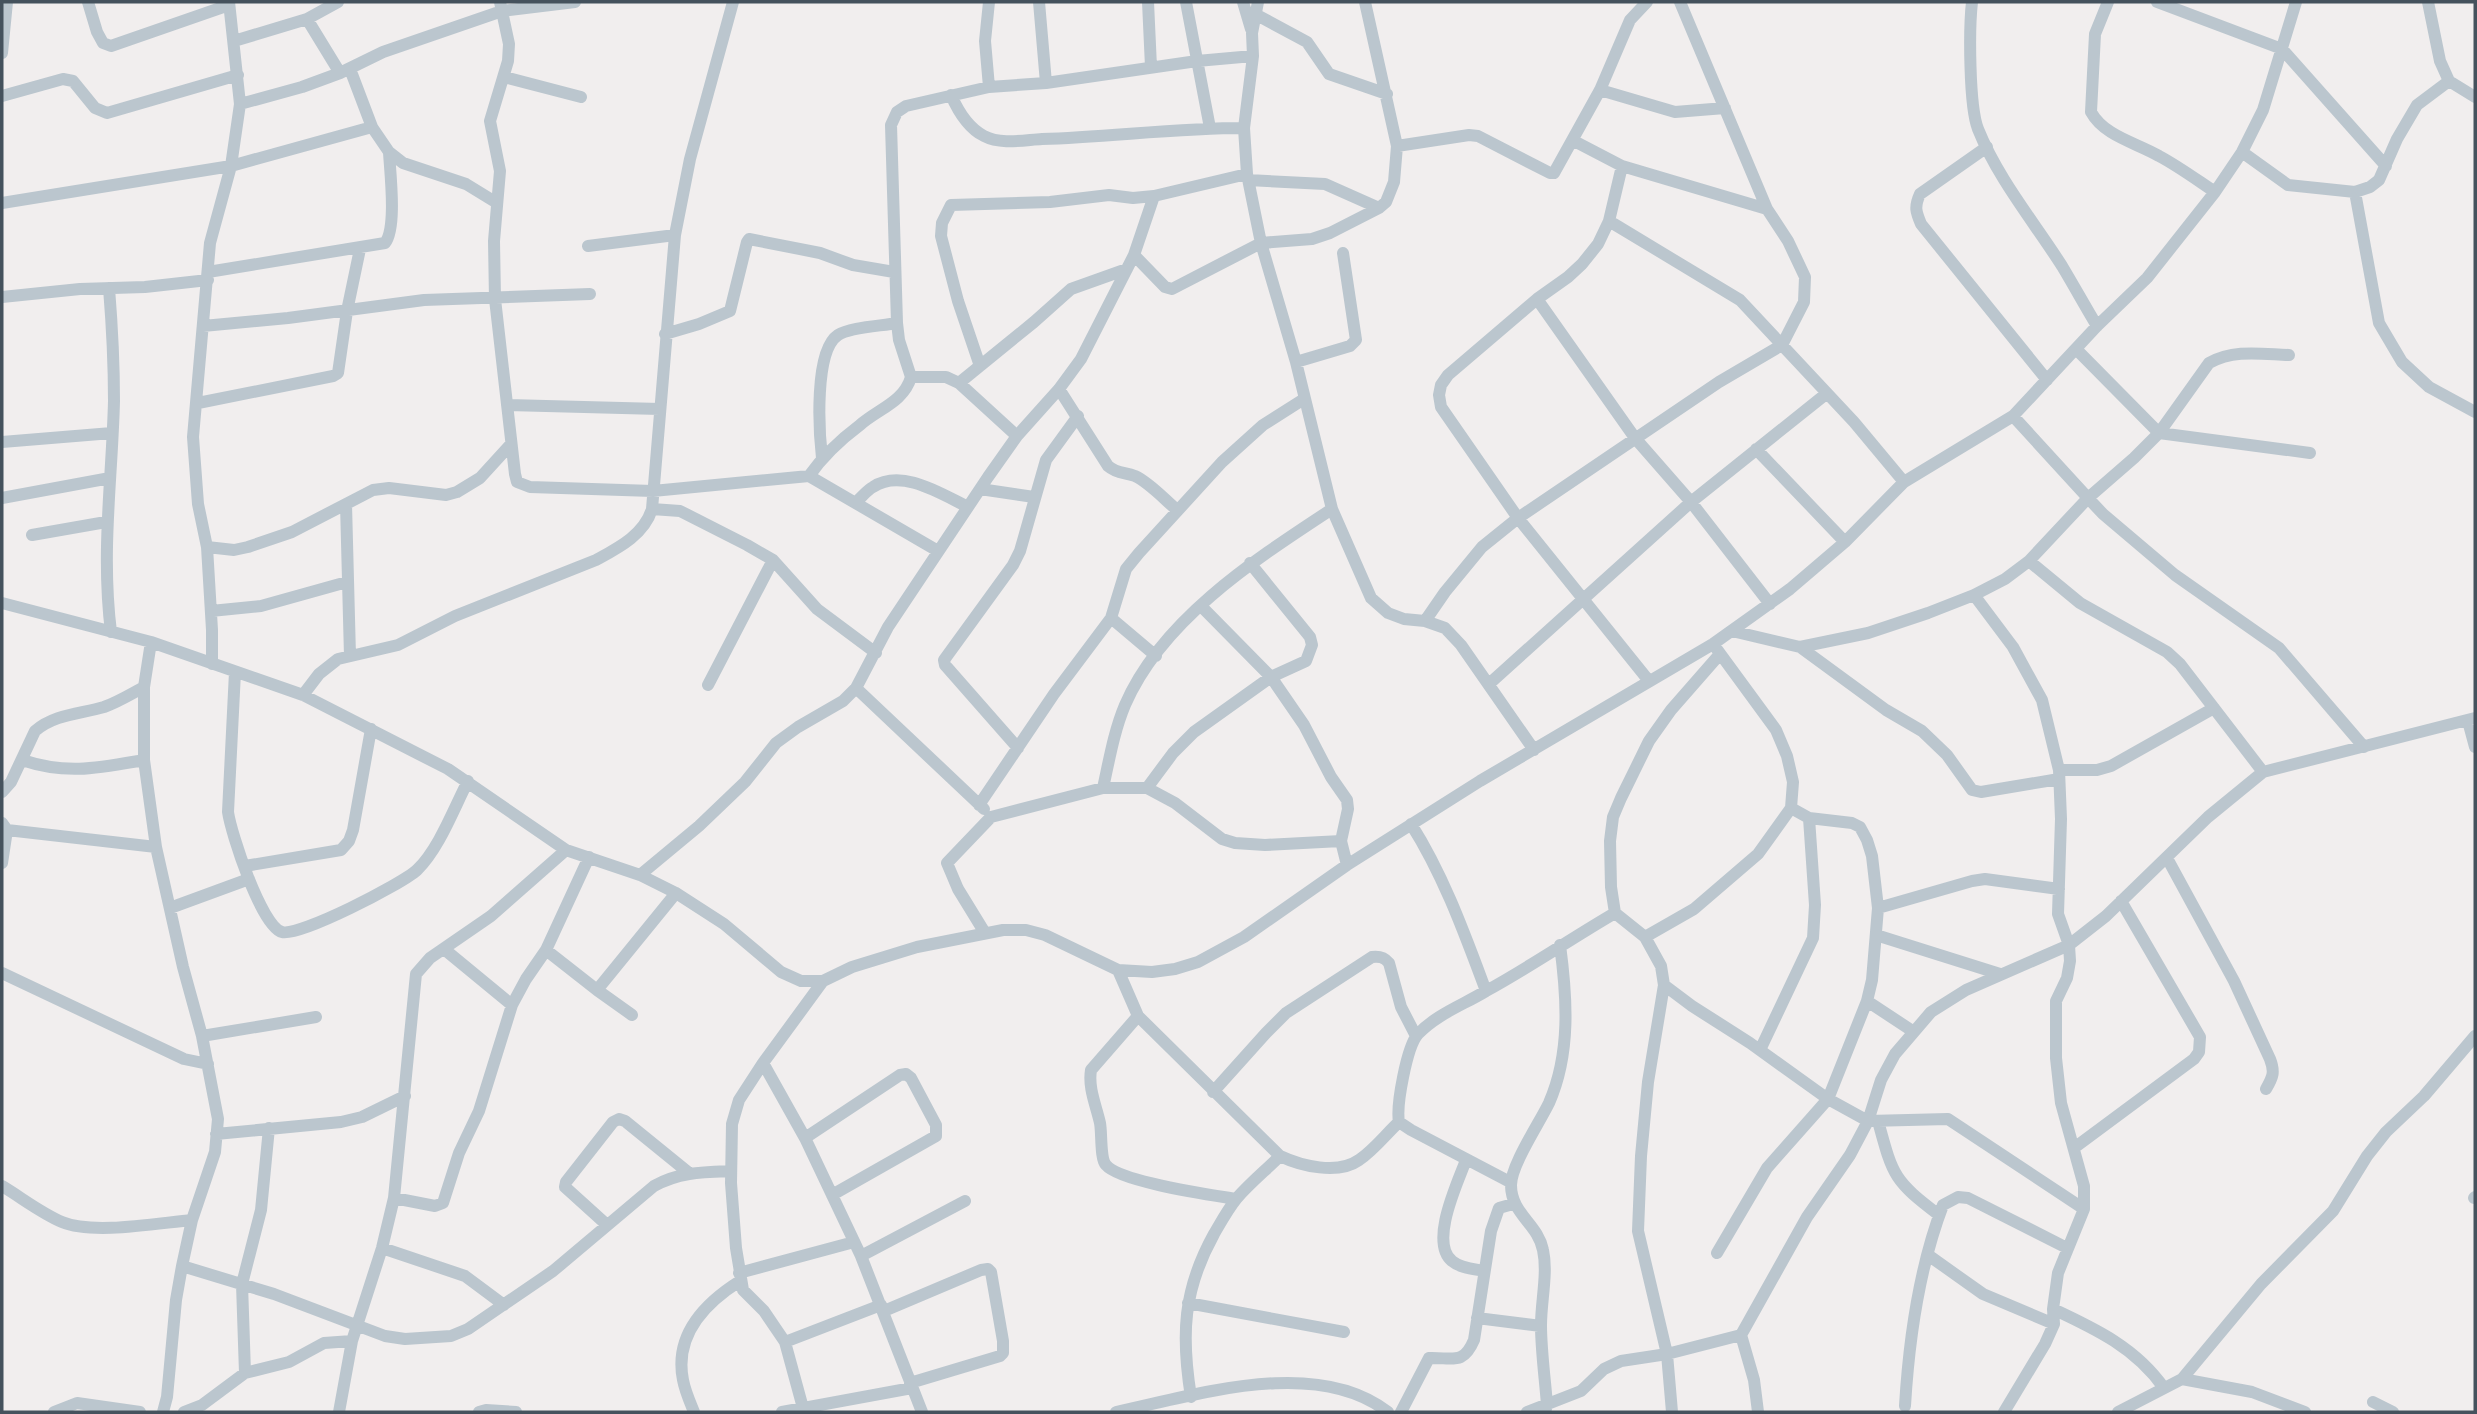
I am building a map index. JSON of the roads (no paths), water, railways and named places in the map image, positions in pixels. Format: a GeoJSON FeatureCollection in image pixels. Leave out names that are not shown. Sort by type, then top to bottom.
{"type":"FeatureCollection","features":[{"type":"Feature","properties":{"kind":"street"},"geometry":{"type":"LineString","coordinates":[[2,53],[7,2]]}},
{"type":"Feature","properties":{"kind":"street"},"geometry":{"type":"LineString","coordinates":[[88,2],[97,32],[103,43],[111,46],[229,3],[240,104],[232,166],[210,243],[193,459],[207,547],[212,664]]}},
{"type":"Feature","properties":{"kind":"street"},"geometry":{"type":"LineString","coordinates":[[234,41],[307,19],[338,2]]}},
{"type":"Feature","properties":{"kind":"street"},"geometry":{"type":"LineString","coordinates":[[240,104],[302,88],[383,52],[501,6],[575,2]]}},
{"type":"Feature","properties":{"kind":"street"},"geometry":{"type":"LineString","coordinates":[[303,695],[327,666],[338,659],[398,645],[455,616],[596,560],[617,548],[648,521],[652,509],[675,235],[690,159],[733,2]]}},
{"type":"Feature","properties":{"kind":"street"},"geometry":{"type":"LineString","coordinates":[[989,2],[985,41],[989,87]]}},
{"type":"Feature","properties":{"kind":"street"},"geometry":{"type":"LineString","coordinates":[[1039,2],[1046,83]]}},
{"type":"Feature","properties":{"kind":"street"},"geometry":{"type":"LineString","coordinates":[[1148,2],[1151,68]]}},
{"type":"Feature","properties":{"kind":"street"},"geometry":{"type":"LineString","coordinates":[[1186,2],[1210,128]]}},
{"type":"Feature","properties":{"kind":"street"},"geometry":{"type":"LineString","coordinates":[[1243,2],[1252,33],[1253,56],[1244,128],[1248,177],[1261,243],[1296,362],[1332,509],[1371,598],[1388,613],[1445,628],[1461,645],[1534,750]]}},
{"type":"Feature","properties":{"kind":"street"},"geometry":{"type":"LineString","coordinates":[[1134,255],[1165,287],[1172,289],[1261,243],[1312,239],[1330,233],[1386,202],[1394,182],[1397,146],[1365,2]]}},
{"type":"Feature","properties":{"kind":"street"},"geometry":{"type":"LineString","coordinates":[[1397,146],[1478,136],[1554,173],[1600,90],[1630,20],[1647,2]]}},
{"type":"Feature","properties":{"kind":"street"},"geometry":{"type":"LineString","coordinates":[[1425,621],[1482,547],[1518,518],[1635,438],[1719,382],[1782,345],[1804,302],[1805,277],[1788,241],[1767,209],[1680,2]]}},
{"type":"Feature","properties":{"kind":"street"},"geometry":{"type":"LineString","coordinates":[[1972,2],[1970,20],[1973,108],[1978,128],[2018,201],[2063,267],[2097,326]]}},
{"type":"Feature","properties":{"kind":"street"},"geometry":{"type":"LineString","coordinates":[[2108,2],[2095,34],[2091,112],[2095,121],[2161,156],[2215,191]]}},
{"type":"Feature","properties":{"kind":"street"},"geometry":{"type":"LineString","coordinates":[[2157,2],[2282,48],[2386,166]]}},
{"type":"Feature","properties":{"kind":"street"},"geometry":{"type":"LineString","coordinates":[[1672,1412],[1667,1354],[1638,1231],[1648,1082],[1664,985],[1661,966],[1645,937],[1615,914],[1611,887],[1610,841],[1613,817],[1649,741],[1732,631],[1770,604],[1845,542],[1904,482],[2013,416],[2097,326],[2147,278],[2242,152],[2263,110],[2296,2]]}},
{"type":"Feature","properties":{"kind":"street"},"geometry":{"type":"LineString","coordinates":[[2428,2],[2440,61],[2449,81],[2475,97]]}},
{"type":"Feature","properties":{"kind":"street"},"geometry":{"type":"LineString","coordinates":[[501,6],[509,44],[504,78],[490,121],[500,171],[494,241],[495,299],[517,482],[522,485],[653,491],[809,476],[938,551]]}},
{"type":"Feature","properties":{"kind":"street"},"geometry":{"type":"LineString","coordinates":[[1252,33],[1257,8],[1307,42],[1329,74],[1387,94]]}},
{"type":"Feature","properties":{"kind":"street"},"geometry":{"type":"LineString","coordinates":[[307,19],[345,71],[372,127],[389,152],[403,163],[466,184],[497,204]]}},
{"type":"Feature","properties":{"kind":"street"},"geometry":{"type":"LineString","coordinates":[[809,476],[822,458],[862,422],[903,395],[911,377],[899,340],[894,272],[891,125],[897,112],[905,106],[989,87],[1046,83],[1197,61],[1253,56]]}},
{"type":"Feature","properties":{"kind":"street"},"geometry":{"type":"LineString","coordinates":[[2,96],[63,79],[73,81],[95,108],[107,113],[238,75]]}},
{"type":"Feature","properties":{"kind":"street"},"geometry":{"type":"LineString","coordinates":[[504,78],[581,97]]}},
{"type":"Feature","properties":{"kind":"street"},"geometry":{"type":"LineString","coordinates":[[2242,152],[2288,185],[2355,192],[2370,187],[2379,180],[2397,139],[2417,105],[2449,81]]}},
{"type":"Feature","properties":{"kind":"street"},"geometry":{"type":"LineString","coordinates":[[1600,90],[1675,112],[1725,108]]}},
{"type":"Feature","properties":{"kind":"street"},"geometry":{"type":"LineString","coordinates":[[951,95],[959,112],[983,136],[1002,141],[1244,128]]}},
{"type":"Feature","properties":{"kind":"street"},"geometry":{"type":"LineString","coordinates":[[2,203],[131,180],[232,166],[372,127]]}},
{"type":"Feature","properties":{"kind":"street"},"geometry":{"type":"LineString","coordinates":[[1573,141],[1622,166],[1767,209]]}},
{"type":"Feature","properties":{"kind":"street"},"geometry":{"type":"LineString","coordinates":[[1987,147],[1920,194],[1915,205],[1916,212],[1921,224],[2047,380]]}},
{"type":"Feature","properties":{"kind":"street"},"geometry":{"type":"LineString","coordinates":[[2,297],[145,287],[385,243],[389,238],[392,203],[389,152]]}},
{"type":"Feature","properties":{"kind":"street"},"geometry":{"type":"LineString","coordinates":[[1622,166],[1609,221],[1598,244],[1582,264],[1536,299],[1448,375],[1441,385],[1439,395],[1441,407],[1518,518],[1649,681]]}},
{"type":"Feature","properties":{"kind":"street"},"geometry":{"type":"LineString","coordinates":[[980,366],[958,301],[941,236],[942,223],[951,205],[1050,202],[1109,195],[1133,198],[1248,177],[1325,184],[1379,208]]}},
{"type":"Feature","properties":{"kind":"street"},"geometry":{"type":"LineString","coordinates":[[2355,192],[2379,323],[2402,362],[2429,387],[2475,412]]}},
{"type":"Feature","properties":{"kind":"street"},"geometry":{"type":"LineString","coordinates":[[640,875],[746,782],[776,743],[843,701],[856,688],[888,627],[979,489],[1017,436],[1059,389],[1081,359],[1134,255],[1154,196]]}},
{"type":"Feature","properties":{"kind":"street"},"geometry":{"type":"LineString","coordinates":[[1609,221],[1740,300],[1854,422],[1904,482]]}},
{"type":"Feature","properties":{"kind":"street"},"geometry":{"type":"LineString","coordinates":[[588,246],[675,235]]}},
{"type":"Feature","properties":{"kind":"street"},"geometry":{"type":"LineString","coordinates":[[665,334],[730,311],[749,239],[820,253],[853,264],[894,272]]}},
{"type":"Feature","properties":{"kind":"street"},"geometry":{"type":"LineString","coordinates":[[198,403],[338,373],[346,311],[360,249]]}},
{"type":"Feature","properties":{"kind":"street"},"geometry":{"type":"LineString","coordinates":[[1296,362],[1350,346],[1356,340],[1343,253]]}},
{"type":"Feature","properties":{"kind":"street"},"geometry":{"type":"LineString","coordinates":[[959,383],[1071,289],[1127,269]]}},
{"type":"Feature","properties":{"kind":"street"},"geometry":{"type":"LineString","coordinates":[[109,288],[113,334],[112,433],[106,522],[107,596],[111,632]]}},
{"type":"Feature","properties":{"kind":"street"},"geometry":{"type":"LineString","coordinates":[[203,326],[424,300],[590,294]]}},
{"type":"Feature","properties":{"kind":"street"},"geometry":{"type":"LineString","coordinates":[[1536,299],[1635,438],[1691,502],[1770,604]]}},
{"type":"Feature","properties":{"kind":"street"},"geometry":{"type":"LineString","coordinates":[[822,458],[818,398],[829,346],[840,334],[897,323]]}},
{"type":"Feature","properties":{"kind":"street"},"geometry":{"type":"LineString","coordinates":[[2076,349],[2159,433],[2311,453]]}},
{"type":"Feature","properties":{"kind":"street"},"geometry":{"type":"LineString","coordinates":[[1800,647],[1868,633],[1974,596],[2005,579],[2029,561],[2088,498],[2159,433],[2209,363],[2219,357],[2236,353],[2289,355]]}},
{"type":"Feature","properties":{"kind":"street"},"geometry":{"type":"LineString","coordinates":[[911,377],[946,377],[959,383],[1017,436]]}},
{"type":"Feature","properties":{"kind":"street"},"geometry":{"type":"LineString","coordinates":[[1059,389],[1108,466],[1114,471],[1135,476],[1177,510]]}},
{"type":"Feature","properties":{"kind":"street"},"geometry":{"type":"LineString","coordinates":[[1489,684],[1691,502],[1826,394]]}},
{"type":"Feature","properties":{"kind":"street"},"geometry":{"type":"LineString","coordinates":[[979,805],[1054,694],[1111,618],[1126,569],[1222,462],[1263,425],[1304,399]]}},
{"type":"Feature","properties":{"kind":"street"},"geometry":{"type":"LineString","coordinates":[[507,405],[660,409]]}},
{"type":"Feature","properties":{"kind":"street"},"geometry":{"type":"LineString","coordinates":[[1018,748],[945,665],[944,660],[1013,565],[1020,551],[1046,460],[1078,416]]}},
{"type":"Feature","properties":{"kind":"street"},"geometry":{"type":"LineString","coordinates":[[2013,416],[2103,514],[2175,575],[2279,648],[2364,747]]}},
{"type":"Feature","properties":{"kind":"street"},"geometry":{"type":"LineString","coordinates":[[2,442],[112,433]]}},
{"type":"Feature","properties":{"kind":"street"},"geometry":{"type":"LineString","coordinates":[[207,547],[234,550],[292,532],[373,490],[389,488],[439,494],[457,492],[480,478],[511,444]]}},
{"type":"Feature","properties":{"kind":"street"},"geometry":{"type":"LineString","coordinates":[[1756,449],[1845,542]]}},
{"type":"Feature","properties":{"kind":"street"},"geometry":{"type":"LineString","coordinates":[[2,498],[110,478]]}},
{"type":"Feature","properties":{"kind":"street"},"geometry":{"type":"LineString","coordinates":[[856,502],[872,487],[896,479],[927,487],[968,507]]}},
{"type":"Feature","properties":{"kind":"street"},"geometry":{"type":"LineString","coordinates":[[979,489],[1034,497]]}},
{"type":"Feature","properties":{"kind":"street"},"geometry":{"type":"LineString","coordinates":[[346,504],[350,656]]}},
{"type":"Feature","properties":{"kind":"street"},"geometry":{"type":"LineString","coordinates":[[652,509],[680,511],[773,561],[817,609],[876,653]]}},
{"type":"Feature","properties":{"kind":"street"},"geometry":{"type":"LineString","coordinates":[[1102,788],[1125,705],[1174,631],[1250,563],[1332,509]]}},
{"type":"Feature","properties":{"kind":"street"},"geometry":{"type":"LineString","coordinates":[[32,535],[106,522]]}},
{"type":"Feature","properties":{"kind":"street"},"geometry":{"type":"LineString","coordinates":[[708,685],[773,561]]}},
{"type":"Feature","properties":{"kind":"street"},"geometry":{"type":"LineString","coordinates":[[2029,561],[2080,603],[2167,652],[2180,664],[2263,772]]}},
{"type":"Feature","properties":{"kind":"street"},"geometry":{"type":"LineString","coordinates":[[1147,788],[1173,753],[1194,732],[1271,677],[1306,661],[1312,645],[1310,637],[1250,563]]}},
{"type":"Feature","properties":{"kind":"street"},"geometry":{"type":"LineString","coordinates":[[211,611],[261,606],[347,582]]}},
{"type":"Feature","properties":{"kind":"street"},"geometry":{"type":"LineString","coordinates":[[1974,596],[2013,647],[2042,700],[2059,774],[2059,914],[2069,945],[2070,961],[2067,978],[2054,1012],[2056,1058],[2061,1103],[2084,1186],[2084,1209],[2058,1273],[2053,1309],[2054,1324],[2004,1412]]}},
{"type":"Feature","properties":{"kind":"street"},"geometry":{"type":"LineString","coordinates":[[2,603],[151,642],[303,695],[468,781],[566,850],[640,875],[676,893],[724,924],[781,972],[801,981],[824,981],[852,967],[898,952],[985,933],[1026,930],[1045,934],[1118,970],[1152,972],[1198,962],[1244,937],[1347,865],[1480,781],[1649,681],[1717,649]]}},
{"type":"Feature","properties":{"kind":"street"},"geometry":{"type":"LineString","coordinates":[[1201,606],[1271,677],[1304,725],[1331,777],[1347,800],[1348,809],[1341,841],[1347,865]]}},
{"type":"Feature","properties":{"kind":"street"},"geometry":{"type":"LineString","coordinates":[[1111,618],[1156,656]]}},
{"type":"Feature","properties":{"kind":"street"},"geometry":{"type":"LineString","coordinates":[[1732,631],[1800,647],[1886,710],[1922,731],[1947,755],[1972,790],[1980,792],[2059,774],[2111,766],[2214,708]]}},
{"type":"Feature","properties":{"kind":"street"},"geometry":{"type":"LineString","coordinates":[[151,642],[144,687],[144,761],[156,847],[202,1036],[218,1119],[215,1152],[192,1220],[182,1266],[163,1412]]}},
{"type":"Feature","properties":{"kind":"street"},"geometry":{"type":"LineString","coordinates":[[1645,937],[1695,909],[1758,854],[1791,808],[1793,782],[1787,756],[1776,730],[1717,649]]}},
{"type":"Feature","properties":{"kind":"street"},"geometry":{"type":"LineString","coordinates":[[235,672],[228,812],[232,834],[247,873],[272,925],[280,932],[291,933],[311,927],[402,881],[416,870],[440,835],[468,781]]}},
{"type":"Feature","properties":{"kind":"street"},"geometry":{"type":"LineString","coordinates":[[2,792],[11,782],[35,731],[42,725],[73,713],[106,706],[144,687]]}},
{"type":"Feature","properties":{"kind":"street"},"geometry":{"type":"LineString","coordinates":[[856,688],[991,817]]}},
{"type":"Feature","properties":{"kind":"street"},"geometry":{"type":"LineString","coordinates":[[1758,1412],[1754,1380],[1741,1335],[1807,1217],[1873,1121],[1881,1080],[1895,1054],[1931,1012],[1966,990],[2069,945],[2121,901],[2208,817],[2263,772],[2472,720],[2475,747]]}},
{"type":"Feature","properties":{"kind":"street"},"geometry":{"type":"LineString","coordinates":[[170,908],[247,873],[341,850],[349,841],[353,830],[372,729]]}},
{"type":"Feature","properties":{"kind":"street"},"geometry":{"type":"LineString","coordinates":[[22,760],[56,769],[96,768],[144,761]]}},
{"type":"Feature","properties":{"kind":"street"},"geometry":{"type":"LineString","coordinates":[[985,933],[958,889],[947,863],[952,854],[991,817],[1102,788],[1147,788],[1175,803],[1222,839],[1235,844],[1341,841]]}},
{"type":"Feature","properties":{"kind":"street"},"geometry":{"type":"LineString","coordinates":[[1717,1253],[1767,1168],[1828,1099],[1867,1001],[1878,908],[1872,856],[1860,827],[1852,823],[1809,818],[1791,808]]}},
{"type":"Feature","properties":{"kind":"street"},"geometry":{"type":"LineString","coordinates":[[1760,1050],[1813,938],[1815,905],[1809,818]]}},
{"type":"Feature","properties":{"kind":"street"},"geometry":{"type":"LineString","coordinates":[[1412,824],[1458,917],[1486,991]]}},
{"type":"Feature","properties":{"kind":"street"},"geometry":{"type":"LineString","coordinates":[[2,863],[5,827],[156,847]]}},
{"type":"Feature","properties":{"kind":"street"},"geometry":{"type":"LineString","coordinates":[[339,1412],[352,1341],[382,1248],[394,1198],[416,974],[430,958],[491,916],[566,850]]}},
{"type":"Feature","properties":{"kind":"street"},"geometry":{"type":"LineString","coordinates":[[394,1198],[435,1206],[443,1203],[459,1153],[479,1111],[512,1005],[546,950],[589,857]]}},
{"type":"Feature","properties":{"kind":"street"},"geometry":{"type":"LineString","coordinates":[[2167,858],[2234,981],[2270,1059],[2274,1069],[2273,1077],[2266,1089]]}},
{"type":"Feature","properties":{"kind":"street"},"geometry":{"type":"LineString","coordinates":[[1878,908],[1985,879],[2059,889]]}},
{"type":"Feature","properties":{"kind":"street"},"geometry":{"type":"LineString","coordinates":[[597,990],[676,893]]}},
{"type":"Feature","properties":{"kind":"street"},"geometry":{"type":"LineString","coordinates":[[2074,1148],[2194,1059],[2199,1052],[2200,1037],[2121,901]]}},
{"type":"Feature","properties":{"kind":"street"},"geometry":{"type":"LineString","coordinates":[[1399,1122],[1397,1109],[1400,1090],[1416,1036],[1446,1012],[1615,914]]}},
{"type":"Feature","properties":{"kind":"street"},"geometry":{"type":"LineString","coordinates":[[1876,935],[2000,974]]}},
{"type":"Feature","properties":{"kind":"street"},"geometry":{"type":"LineString","coordinates":[[1546,1409],[1541,1326],[1544,1253],[1536,1232],[1513,1203],[1510,1182],[1559,1077],[1566,1016],[1560,945]]}},
{"type":"Feature","properties":{"kind":"street"},"geometry":{"type":"LineString","coordinates":[[444,949],[512,1005]]}},
{"type":"Feature","properties":{"kind":"street"},"geometry":{"type":"LineString","coordinates":[[546,950],[632,1015]]}},
{"type":"Feature","properties":{"kind":"street"},"geometry":{"type":"LineString","coordinates":[[1213,1092],[1286,1013],[1372,957],[1378,956],[1389,963],[1401,1007],[1416,1036]]}},
{"type":"Feature","properties":{"kind":"street"},"geometry":{"type":"LineString","coordinates":[[1118,970],[1139,1016],[1213,1092],[1280,1156],[1291,1162],[1313,1166],[1350,1165],[1359,1160],[1399,1122]]}},
{"type":"Feature","properties":{"kind":"street"},"geometry":{"type":"LineString","coordinates":[[2,973],[173,1054],[208,1064]]}},
{"type":"Feature","properties":{"kind":"street"},"geometry":{"type":"LineString","coordinates":[[803,1408],[785,1342],[764,1311],[747,1297],[739,1277],[731,1171],[732,1124],[739,1100],[824,981]]}},
{"type":"Feature","properties":{"kind":"street"},"geometry":{"type":"LineString","coordinates":[[1664,985],[1828,1099],[1873,1121],[1948,1119],[2084,1209]]}},
{"type":"Feature","properties":{"kind":"street"},"geometry":{"type":"LineString","coordinates":[[1867,1001],[1914,1031]]}},
{"type":"Feature","properties":{"kind":"street"},"geometry":{"type":"LineString","coordinates":[[1139,1016],[1091,1070],[1089,1082],[1101,1129],[1103,1161],[1106,1167],[1156,1185],[1236,1199]]}},
{"type":"Feature","properties":{"kind":"street"},"geometry":{"type":"LineString","coordinates":[[202,1036],[316,1017]]}},
{"type":"Feature","properties":{"kind":"street"},"geometry":{"type":"LineString","coordinates":[[2118,1412],[2182,1379],[2261,1284],[2333,1210],[2367,1156],[2386,1132],[2424,1096],[2475,1036]]}},
{"type":"Feature","properties":{"kind":"street"},"geometry":{"type":"LineString","coordinates":[[763,1063],[805,1138],[861,1256],[922,1412]]}},
{"type":"Feature","properties":{"kind":"street"},"geometry":{"type":"LineString","coordinates":[[805,1138],[900,1075],[906,1074],[911,1078],[936,1125],[936,1136],[832,1195]]}},
{"type":"Feature","properties":{"kind":"street"},"geometry":{"type":"LineString","coordinates":[[216,1134],[341,1122],[362,1117],[405,1096]]}},
{"type":"Feature","properties":{"kind":"street"},"geometry":{"type":"LineString","coordinates":[[607,1225],[565,1186],[566,1181],[613,1122],[619,1119],[625,1121],[689,1173]]}},
{"type":"Feature","properties":{"kind":"street"},"geometry":{"type":"LineString","coordinates":[[1873,1121],[1896,1178],[1906,1190],[1939,1215]]}},
{"type":"Feature","properties":{"kind":"street"},"geometry":{"type":"LineString","coordinates":[[1399,1122],[1510,1182]]}},
{"type":"Feature","properties":{"kind":"street"},"geometry":{"type":"LineString","coordinates":[[245,1373],[242,1284],[261,1210],[269,1128]]}},
{"type":"Feature","properties":{"kind":"street"},"geometry":{"type":"LineString","coordinates":[[1191,1397],[1185,1362],[1188,1303],[1195,1272],[1236,1199],[1280,1156]]}},
{"type":"Feature","properties":{"kind":"street"},"geometry":{"type":"LineString","coordinates":[[1466,1160],[1446,1213],[1444,1242],[1450,1260],[1484,1271]]}},
{"type":"Feature","properties":{"kind":"street"},"geometry":{"type":"LineString","coordinates":[[182,1266],[274,1294],[385,1336],[405,1339],[451,1336],[468,1329],[553,1271],[654,1186],[689,1173],[731,1171]]}},
{"type":"Feature","properties":{"kind":"street"},"geometry":{"type":"LineString","coordinates":[[2,1186],[64,1223],[78,1227],[98,1228],[192,1220]]}},
{"type":"Feature","properties":{"kind":"street"},"geometry":{"type":"LineString","coordinates":[[1905,1406],[1912,1325],[1943,1205],[1950,1200],[1968,1198],[2067,1248]]}},
{"type":"Feature","properties":{"kind":"street"},"geometry":{"type":"LineString","coordinates":[[861,1256],[965,1201]]}},
{"type":"Feature","properties":{"kind":"street"},"geometry":{"type":"LineString","coordinates":[[1401,1412],[1429,1359],[1459,1359],[1469,1353],[1474,1340],[1484,1271],[1497,1212],[1499,1208],[1513,1203]]}},
{"type":"Feature","properties":{"kind":"street"},"geometry":{"type":"LineString","coordinates":[[694,1412],[683,1380],[685,1341],[698,1317],[712,1300],[739,1277],[854,1242]]}},
{"type":"Feature","properties":{"kind":"street"},"geometry":{"type":"LineString","coordinates":[[382,1248],[465,1276],[504,1305]]}},
{"type":"Feature","properties":{"kind":"street"},"geometry":{"type":"LineString","coordinates":[[1928,1255],[1983,1294],[2054,1324]]}},
{"type":"Feature","properties":{"kind":"street"},"geometry":{"type":"LineString","coordinates":[[782,1412],[911,1385],[1003,1353],[991,1272],[988,1269],[785,1342]]}},
{"type":"Feature","properties":{"kind":"street"},"geometry":{"type":"LineString","coordinates":[[1188,1303],[1344,1332]]}},
{"type":"Feature","properties":{"kind":"street"},"geometry":{"type":"LineString","coordinates":[[2053,1309],[2095,1328],[2136,1355],[2151,1369],[2164,1388]]}},
{"type":"Feature","properties":{"kind":"street"},"geometry":{"type":"LineString","coordinates":[[1477,1318],[1541,1326]]}},
{"type":"Feature","properties":{"kind":"street"},"geometry":{"type":"LineString","coordinates":[[1527,1412],[1546,1409],[1581,1391],[1604,1369],[1620,1362],[1667,1354],[1741,1335]]}},
{"type":"Feature","properties":{"kind":"street"},"geometry":{"type":"LineString","coordinates":[[184,1412],[202,1405],[245,1373],[289,1362],[324,1343],[352,1341]]}},
{"type":"Feature","properties":{"kind":"street"},"geometry":{"type":"LineString","coordinates":[[2182,1379],[2252,1392],[2305,1412]]}},
{"type":"Feature","properties":{"kind":"street"},"geometry":{"type":"LineString","coordinates":[[1116,1412],[1156,1408],[1191,1397],[1276,1382],[1321,1386],[1356,1394],[1377,1403],[1388,1412]]}},
{"type":"Feature","properties":{"kind":"street"},"geometry":{"type":"LineString","coordinates":[[2373,1402],[2393,1412]]}},
{"type":"Feature","properties":{"kind":"street"},"geometry":{"type":"LineString","coordinates":[[54,1412],[77,1403],[140,1412]]}},
{"type":"Feature","properties":{"kind":"street"},"geometry":{"type":"LineString","coordinates":[[479,1412],[516,1412]]}}]}
